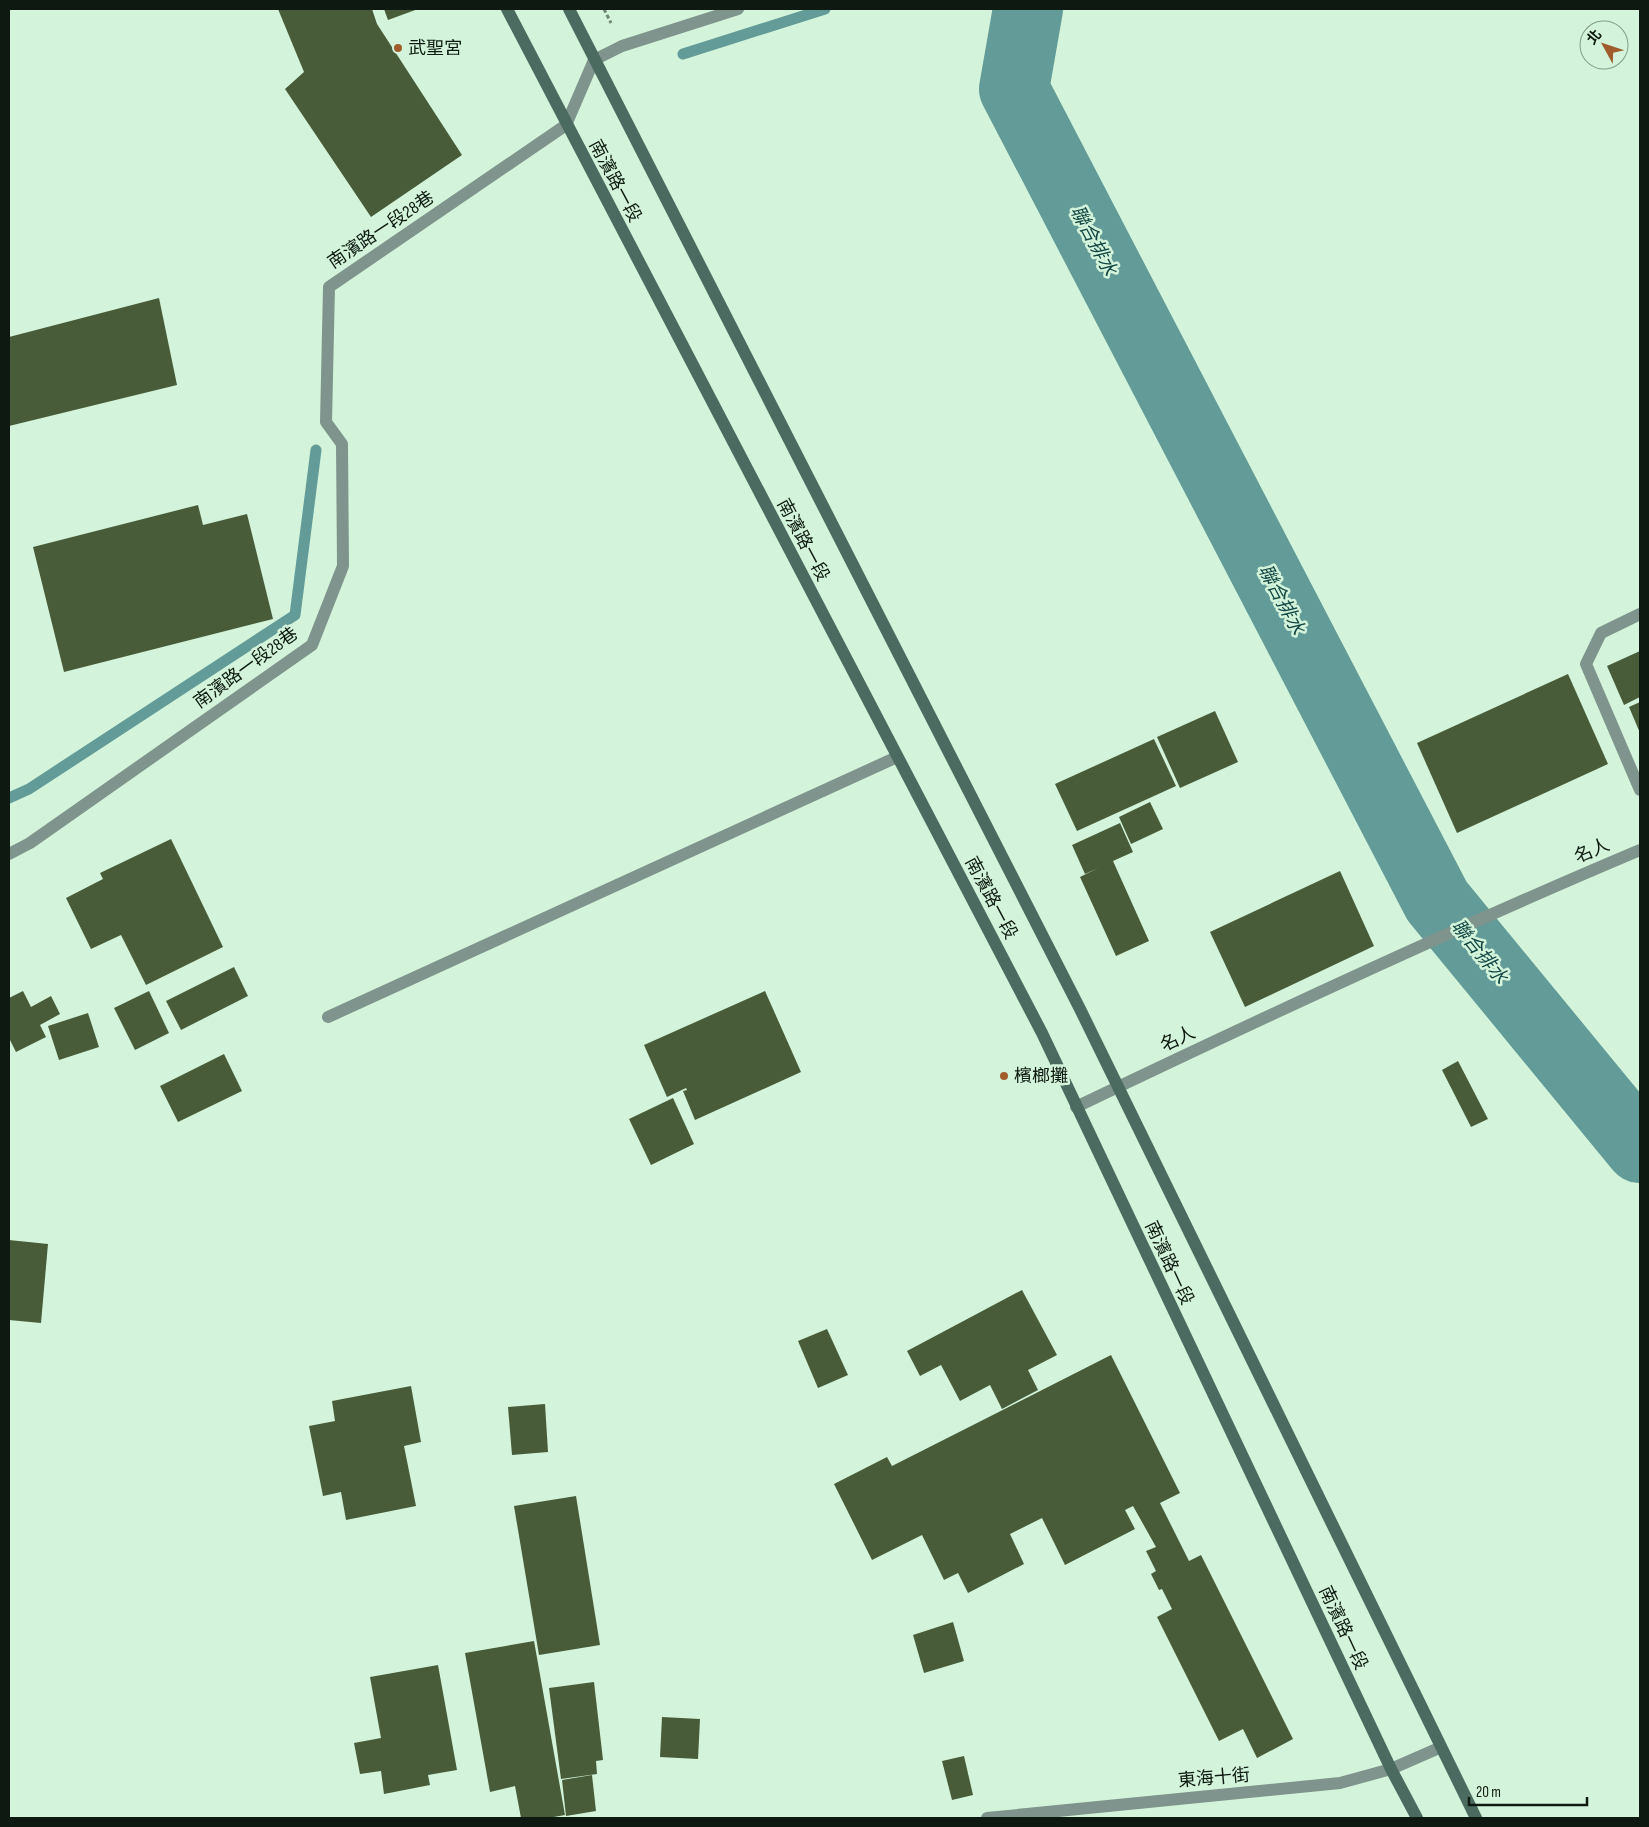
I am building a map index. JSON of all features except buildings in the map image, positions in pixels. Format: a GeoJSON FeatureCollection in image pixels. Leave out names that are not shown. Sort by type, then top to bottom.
{"type":"FeatureCollection","features":[{"type":"Feature","properties":{"kind":"main road","name":"南濱路一段"},"geometry":{"type":"LineString","coordinates":[[507,9],[1042,1033],[1391,1769],[1417,1818]]}},
{"type":"Feature","properties":{"kind":"main road","name":"南濱路一段"},"geometry":{"type":"LineString","coordinates":[[569,9],[1076,1000],[1439,1748],[1476,1818]]}},
{"type":"Feature","properties":{"kind":"street"},"geometry":{"type":"LineString","coordinates":[[566,125],[594,60],[622,46],[738,9]]}},
{"type":"Feature","properties":{"kind":"street","name":"南濱路一段28巷"},"geometry":{"type":"LineString","coordinates":[[9,854],[30,843],[312,645],[343,566],[342,444],[326,422],[329,287],[566,125]]}},
{"type":"Feature","properties":{"kind":"street"},"geometry":{"type":"LineString","coordinates":[[1640,614],[1601,633],[1586,664],[1640,790]]}},
{"type":"Feature","properties":{"kind":"street"},"geometry":{"type":"LineString","coordinates":[[328,1017],[897,757]]}},
{"type":"Feature","properties":{"kind":"street","name":"名人"},"geometry":{"type":"LineString","coordinates":[[1076,1107],[1296,1003],[1557,885],[1640,850]]}},
{"type":"Feature","properties":{"kind":"street","name":"東海十街"},"geometry":{"type":"LineString","coordinates":[[987,1818],[1340,1783],[1391,1769],[1439,1748]]}},
{"type":"Feature","properties":{"kind":"waterway"},"geometry":{"type":"LineString","coordinates":[[683,54],[825,9]]}},
{"type":"Feature","properties":{"kind":"waterway","name":"聯合排水"},"geometry":{"type":"LineString","coordinates":[[1028,9],[1014,89],[1437,901],[1640,1148]]}},
{"type":"Feature","properties":{"kind":"waterway"},"geometry":{"type":"LineString","coordinates":[[9,798],[29,789],[295,615],[316,450]]}},
{"type":"Feature","properties":{"kind":"place","name":"武聖宮"},"geometry":{"type":"Point","coordinates":[398,48]}},
{"type":"Feature","properties":{"kind":"place","name":"檳榔攤"},"geometry":{"type":"Point","coordinates":[1004,1076]}}]}
